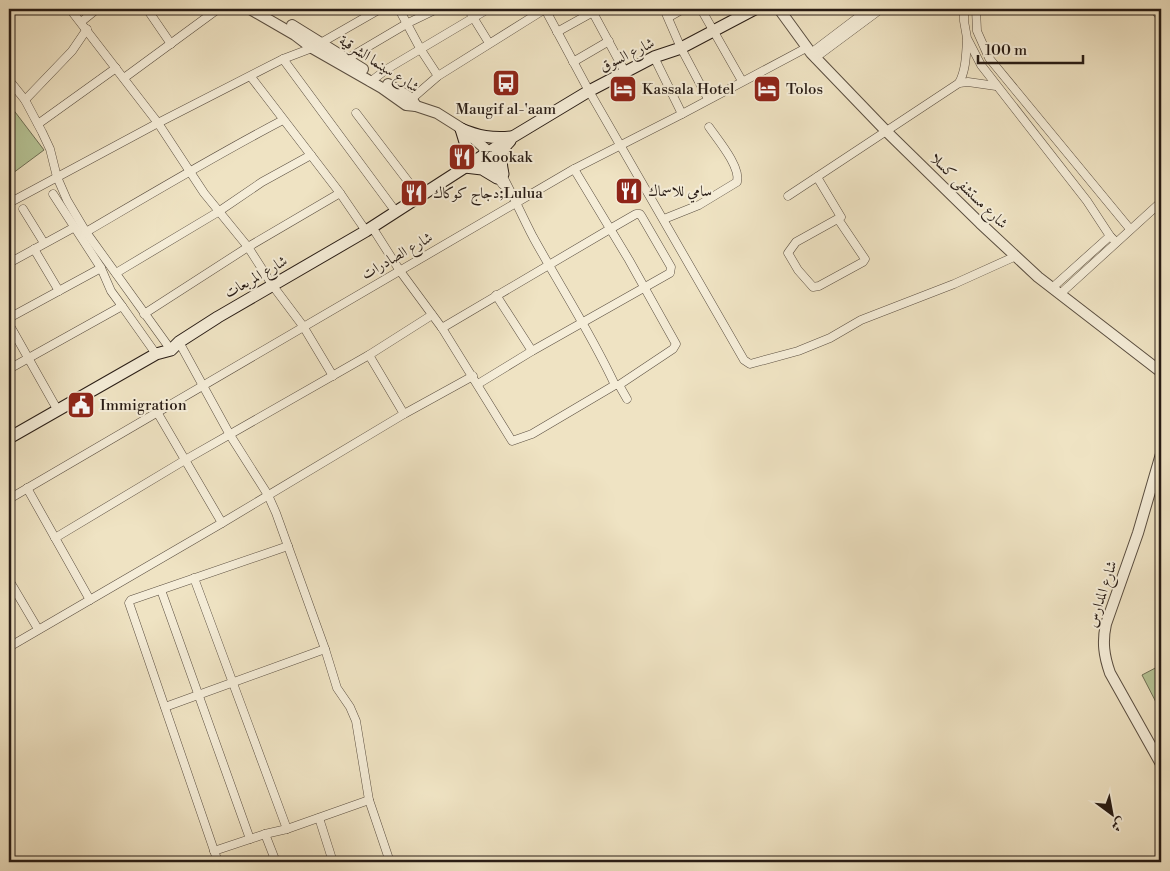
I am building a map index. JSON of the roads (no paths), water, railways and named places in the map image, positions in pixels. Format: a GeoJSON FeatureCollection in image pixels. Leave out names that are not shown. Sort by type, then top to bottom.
{"type":"FeatureCollection","features":[{"type":"Feature","properties":{"kind":"main road","name":"شارع السوق"},"geometry":{"type":"LineString","coordinates":[[515,136],[589,91],[654,56],[681,48],[755,9]]}},
{"type":"Feature","properties":{"kind":"main road"},"geometry":{"type":"LineString","coordinates":[[462,130],[478,136],[496,139],[515,136]]}},
{"type":"Feature","properties":{"kind":"main road"},"geometry":{"type":"LineString","coordinates":[[462,130],[468,152],[467,166],[500,176],[502,153],[507,143],[515,136]]}},
{"type":"Feature","properties":{"kind":"main road","name":"شارع المربعات"},"geometry":{"type":"LineString","coordinates":[[9,438],[156,354],[175,346],[218,317],[369,229],[515,136]]}},
{"type":"Feature","properties":{"kind":"street"},"geometry":{"type":"LineString","coordinates":[[70,9],[82,22],[158,123],[218,212],[248,247],[273,286],[303,326],[333,376]]}},
{"type":"Feature","properties":{"kind":"street"},"geometry":{"type":"LineString","coordinates":[[82,22],[97,9]]}},
{"type":"Feature","properties":{"kind":"street"},"geometry":{"type":"LineString","coordinates":[[147,9],[171,44]]}},
{"type":"Feature","properties":{"kind":"street"},"geometry":{"type":"LineString","coordinates":[[124,78],[218,9]]}},
{"type":"Feature","properties":{"kind":"street","name":"شارع سينما الشرقية"},"geometry":{"type":"LineString","coordinates":[[250,9],[411,103],[437,113],[462,130]]}},
{"type":"Feature","properties":{"kind":"street","name":"شارع سينما الشرقية"},"geometry":{"type":"LineString","coordinates":[[263,9],[316,46],[347,59],[374,80]]}},
{"type":"Feature","properties":{"kind":"street"},"geometry":{"type":"LineString","coordinates":[[9,203],[158,123],[283,60],[316,46],[380,9]]}},
{"type":"Feature","properties":{"kind":"street"},"geometry":{"type":"LineString","coordinates":[[400,9],[421,50],[438,76]]}},
{"type":"Feature","properties":{"kind":"street"},"geometry":{"type":"LineString","coordinates":[[347,59],[408,23],[437,9]]}},
{"type":"Feature","properties":{"kind":"street"},"geometry":{"type":"LineString","coordinates":[[468,9],[489,43]]}},
{"type":"Feature","properties":{"kind":"street"},"geometry":{"type":"LineString","coordinates":[[374,80],[387,68],[421,50],[488,9]]}},
{"type":"Feature","properties":{"kind":"street"},"geometry":{"type":"LineString","coordinates":[[411,103],[438,76],[545,9],[589,91],[744,360],[750,364],[798,352],[830,338],[861,320],[954,284],[1016,256]]}},
{"type":"Feature","properties":{"kind":"street"},"geometry":{"type":"LineString","coordinates":[[664,9],[681,48],[708,99]]}},
{"type":"Feature","properties":{"kind":"street"},"geometry":{"type":"LineString","coordinates":[[669,17],[682,9]]}},
{"type":"Feature","properties":{"kind":"street"},"geometry":{"type":"LineString","coordinates":[[701,9],[742,81]]}},
{"type":"Feature","properties":{"kind":"street","name":"شارع مستشفى كسلا"},"geometry":{"type":"LineString","coordinates":[[780,9],[811,53],[886,131],[1038,277],[1161,372]]}},
{"type":"Feature","properties":{"kind":"street"},"geometry":{"type":"LineString","coordinates":[[811,53],[869,9]]}},
{"type":"Feature","properties":{"kind":"street"},"geometry":{"type":"LineString","coordinates":[[811,53],[881,9]]}},
{"type":"Feature","properties":{"kind":"street"},"geometry":{"type":"LineString","coordinates":[[788,196],[959,83],[963,76],[966,60],[967,38],[964,9]]}},
{"type":"Feature","properties":{"kind":"street"},"geometry":{"type":"LineString","coordinates":[[976,9],[977,31],[989,58],[1130,229]]}},
{"type":"Feature","properties":{"kind":"street"},"geometry":{"type":"LineString","coordinates":[[1154,9],[1161,18]]}},
{"type":"Feature","properties":{"kind":"street"},"geometry":{"type":"LineString","coordinates":[[557,32],[592,10],[625,72]]}},
{"type":"Feature","properties":{"kind":"street"},"geometry":{"type":"LineString","coordinates":[[25,100],[72,51],[87,29]]}},
{"type":"Feature","properties":{"kind":"street"},"geometry":{"type":"LineString","coordinates":[[967,38],[977,60],[1087,201],[1116,242]]}},
{"type":"Feature","properties":{"kind":"street"},"geometry":{"type":"LineString","coordinates":[[573,62],[609,41]]}},
{"type":"Feature","properties":{"kind":"street","name":"شارع الصادرات"},"geometry":{"type":"LineString","coordinates":[[9,499],[574,169],[742,81],[811,53]]}},
{"type":"Feature","properties":{"kind":"street"},"geometry":{"type":"LineString","coordinates":[[654,56],[682,114]]}},
{"type":"Feature","properties":{"kind":"street"},"geometry":{"type":"LineString","coordinates":[[283,60],[396,212]]}},
{"type":"Feature","properties":{"kind":"street"},"geometry":{"type":"LineString","coordinates":[[38,124],[116,68]]}},
{"type":"Feature","properties":{"kind":"street"},"geometry":{"type":"LineString","coordinates":[[251,77],[369,229],[442,328],[512,441],[536,431],[617,385],[673,350],[676,344],[645,287],[574,169]]}},
{"type":"Feature","properties":{"kind":"street"},"geometry":{"type":"LineString","coordinates":[[9,80],[25,100],[38,124],[50,149],[57,176],[67,200],[86,232],[144,314],[175,346],[203,385],[230,434],[268,495],[325,649],[337,688],[350,707],[356,721],[368,800],[390,862]]}},
{"type":"Feature","properties":{"kind":"street"},"geometry":{"type":"LineString","coordinates":[[959,83],[968,82],[996,86]]}},
{"type":"Feature","properties":{"kind":"street"},"geometry":{"type":"LineString","coordinates":[[356,113],[420,197]]}},
{"type":"Feature","properties":{"kind":"street"},"geometry":{"type":"LineString","coordinates":[[86,232],[234,146],[283,120]]}},
{"type":"Feature","properties":{"kind":"street"},"geometry":{"type":"LineString","coordinates":[[664,219],[698,205],[737,182],[738,176],[733,163],[709,126]]}},
{"type":"Feature","properties":{"kind":"street"},"geometry":{"type":"LineString","coordinates":[[462,130],[486,154],[509,190],[617,385],[627,399]]}},
{"type":"Feature","properties":{"kind":"street"},"geometry":{"type":"LineString","coordinates":[[116,273],[218,212],[262,182],[311,155]]}},
{"type":"Feature","properties":{"kind":"street"},"geometry":{"type":"LineString","coordinates":[[816,177],[841,217]]}},
{"type":"Feature","properties":{"kind":"street"},"geometry":{"type":"LineString","coordinates":[[1087,201],[1100,191]]}},
{"type":"Feature","properties":{"kind":"street"},"geometry":{"type":"LineString","coordinates":[[144,314],[248,247],[340,193]]}},
{"type":"Feature","properties":{"kind":"street"},"geometry":{"type":"LineString","coordinates":[[52,194],[101,268],[111,291],[156,354]]}},
{"type":"Feature","properties":{"kind":"street"},"geometry":{"type":"LineString","coordinates":[[1056,291],[1161,202]]}},
{"type":"Feature","properties":{"kind":"street"},"geometry":{"type":"LineString","coordinates":[[23,209],[44,244]]}},
{"type":"Feature","properties":{"kind":"street"},"geometry":{"type":"LineString","coordinates":[[442,328],[549,264],[636,214],[640,214],[672,269],[670,273],[532,351],[478,384]]}},
{"type":"Feature","properties":{"kind":"street"},"geometry":{"type":"LineString","coordinates":[[841,217],[838,219],[865,259],[863,262],[819,286],[813,287],[798,270],[788,252],[796,242],[841,217]]}},
{"type":"Feature","properties":{"kind":"street"},"geometry":{"type":"LineString","coordinates":[[9,263],[74,228]]}},
{"type":"Feature","properties":{"kind":"street"},"geometry":{"type":"LineString","coordinates":[[1056,291],[1110,236]]}},
{"type":"Feature","properties":{"kind":"street"},"geometry":{"type":"LineString","coordinates":[[34,249],[59,291]]}},
{"type":"Feature","properties":{"kind":"street"},"geometry":{"type":"LineString","coordinates":[[9,318],[101,268]]}},
{"type":"Feature","properties":{"kind":"street"},"geometry":{"type":"LineString","coordinates":[[496,295],[532,351]]}},
{"type":"Feature","properties":{"kind":"street"},"geometry":{"type":"LineString","coordinates":[[9,369],[122,306]]}},
{"type":"Feature","properties":{"kind":"street"},"geometry":{"type":"LineString","coordinates":[[55,538],[185,460],[370,355],[432,315]]}},
{"type":"Feature","properties":{"kind":"street"},"geometry":{"type":"LineString","coordinates":[[9,324],[57,410]]}},
{"type":"Feature","properties":{"kind":"street"},"geometry":{"type":"LineString","coordinates":[[370,355],[404,414]]}},
{"type":"Feature","properties":{"kind":"street"},"geometry":{"type":"LineString","coordinates":[[9,647],[404,414],[473,376]]}},
{"type":"Feature","properties":{"kind":"street"},"geometry":{"type":"LineString","coordinates":[[157,412],[222,523]]}},
{"type":"Feature","properties":{"kind":"street","name":"شارع المدارس"},"geometry":{"type":"LineString","coordinates":[[1161,454],[1138,533],[1103,636],[1105,659],[1110,673],[1161,764]]}},
{"type":"Feature","properties":{"kind":"street"},"geometry":{"type":"LineString","coordinates":[[27,488],[90,600]]}},
{"type":"Feature","properties":{"kind":"street"},"geometry":{"type":"LineString","coordinates":[[218,862],[129,603],[131,600],[288,546]]}},
{"type":"Feature","properties":{"kind":"street"},"geometry":{"type":"LineString","coordinates":[[194,578],[286,829]]}},
{"type":"Feature","properties":{"kind":"street"},"geometry":{"type":"LineString","coordinates":[[9,580],[38,630]]}},
{"type":"Feature","properties":{"kind":"street"},"geometry":{"type":"LineString","coordinates":[[161,590],[250,839]]}},
{"type":"Feature","properties":{"kind":"street"},"geometry":{"type":"LineString","coordinates":[[165,707],[325,649]]}},
{"type":"Feature","properties":{"kind":"street"},"geometry":{"type":"LineString","coordinates":[[214,851],[286,829],[368,800]]}},
{"type":"Feature","properties":{"kind":"street"},"geometry":{"type":"LineString","coordinates":[[319,818],[333,862]]}},
{"type":"Feature","properties":{"kind":"street"},"geometry":{"type":"LineString","coordinates":[[265,834],[276,862]]}},
{"type":"Feature","properties":{"kind":"place","name":"Maugif al-'aam"},"geometry":{"type":"Point","coordinates":[506,83]}},
{"type":"Feature","properties":{"kind":"place","name":"Kassala Hotel"},"geometry":{"type":"Point","coordinates":[623,89]}},
{"type":"Feature","properties":{"kind":"place","name":"Tolos"},"geometry":{"type":"Point","coordinates":[767,89]}},
{"type":"Feature","properties":{"kind":"place","name":"Kookak"},"geometry":{"type":"Point","coordinates":[462,157]}},
{"type":"Feature","properties":{"kind":"place","name":"سامي للاسماك"},"geometry":{"type":"Point","coordinates":[629,191]}},
{"type":"Feature","properties":{"kind":"place","name":"دجاج كوكاك;Lulua"},"geometry":{"type":"Point","coordinates":[414,193]}},
{"type":"Feature","properties":{"kind":"place","name":"Immigration"},"geometry":{"type":"Point","coordinates":[81,405]}}]}
